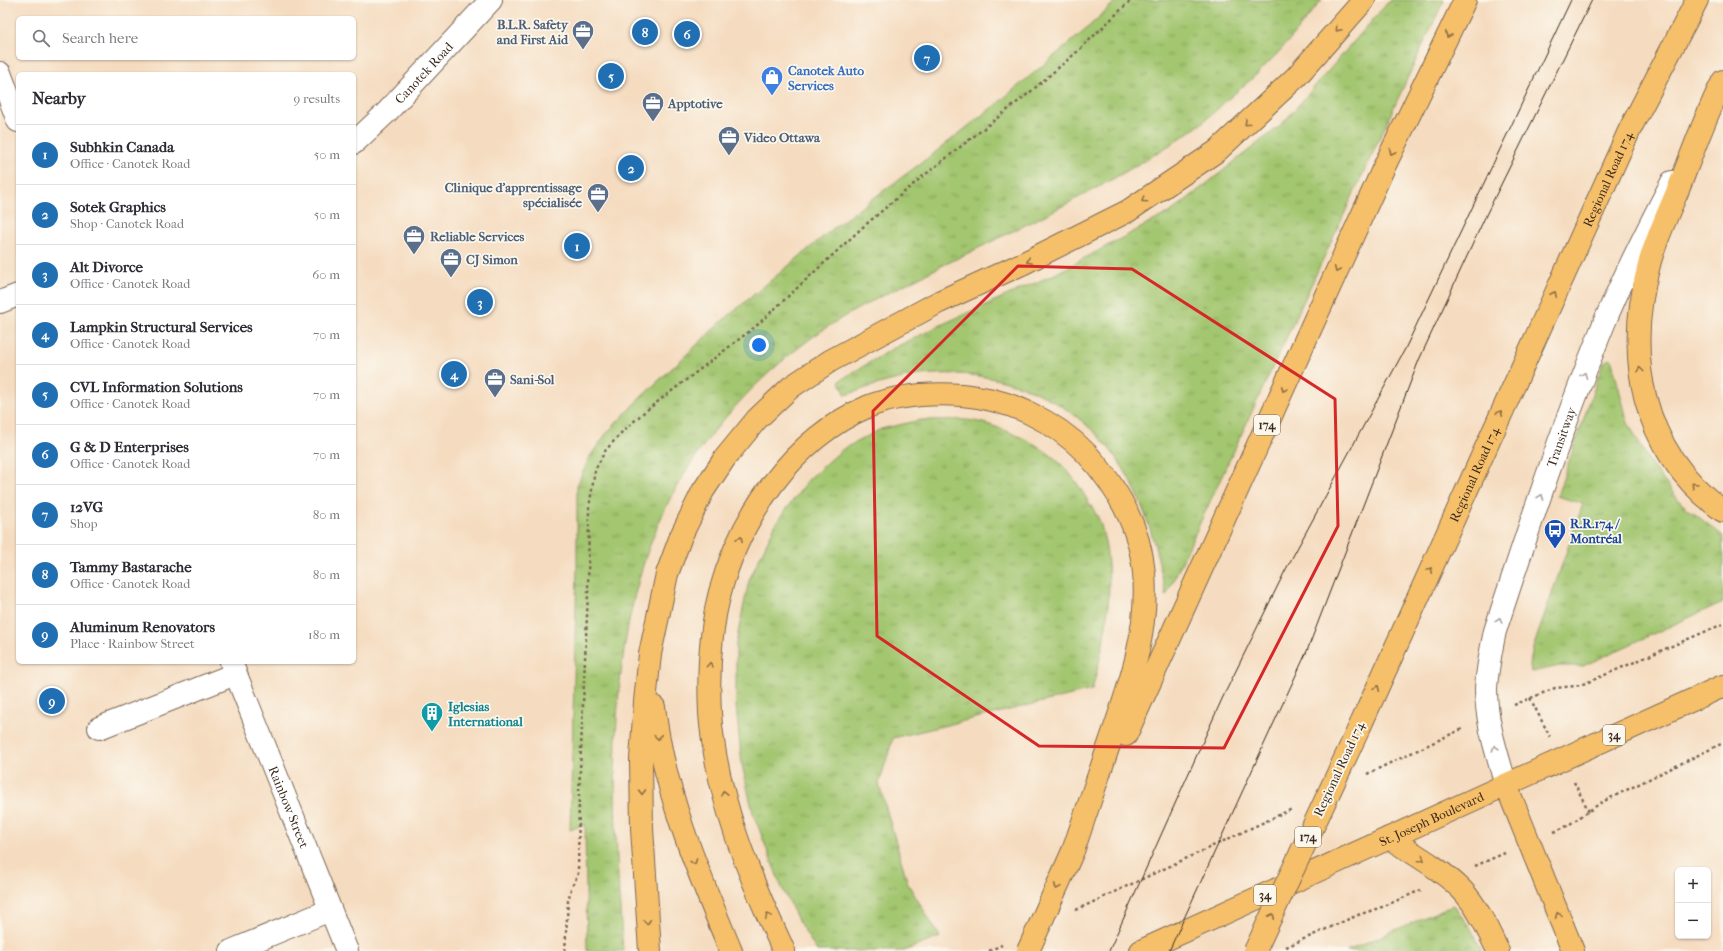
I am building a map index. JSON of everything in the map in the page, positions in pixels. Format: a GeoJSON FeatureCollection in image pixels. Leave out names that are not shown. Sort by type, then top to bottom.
{"type":"FeatureCollection","features":[{"type":"Feature","properties":{"kind":"main road"},"geometry":{"type":"LineString","coordinates":[[650,951],[644,858],[641,759],[644,702],[650,654],[671,561],[681,536],[703,491],[725,458],[757,419],[791,387],[830,361],[892,327],[1128,211],[1217,152],[1296,77],[1364,0]]}},
{"type":"Feature","properties":{"kind":"main road","name":"174"},"geometry":{"type":"LineString","coordinates":[[1028,951],[1384,167],[1465,0]]}},
{"type":"Feature","properties":{"kind":"main road","name":"Regional Road 174"},"geometry":{"type":"LineString","coordinates":[[1255,951],[1361,724],[1630,129],[1697,0]]}},
{"type":"Feature","properties":{"kind":"main road"},"geometry":{"type":"LineString","coordinates":[[1723,81],[1710,106],[1650,260],[1642,295],[1638,339],[1642,390],[1649,415],[1660,440],[1693,485],[1723,511]]}},
{"type":"Feature","properties":{"kind":"main road"},"geometry":{"type":"LineString","coordinates":[[784,951],[744,857],[729,813],[716,758],[710,714],[709,671],[713,626],[720,591],[737,545],[756,509],[782,472],[808,445],[837,424],[868,407],[905,396],[942,394],[977,396],[1013,406],[1049,423],[1077,444],[1103,472],[1122,502],[1136,536],[1144,571],[1145,605],[1142,635],[1132,677],[1073,851]]}},
{"type":"Feature","properties":{"kind":"main road"},"geometry":{"type":"LineString","coordinates":[[658,614],[654,676],[654,707],[658,740],[681,826],[731,951]]}},
{"type":"Feature","properties":{"kind":"main road","name":"St. Joseph Boulevard"},"geometry":{"type":"LineString","coordinates":[[1141,951],[1723,686]]}},
{"type":"Feature","properties":{"kind":"main road"},"geometry":{"type":"LineString","coordinates":[[1506,785],[1573,951]]}},
{"type":"Feature","properties":{"kind":"main road"},"geometry":{"type":"LineString","coordinates":[[1389,838],[1423,859],[1447,878],[1467,897],[1484,921],[1498,951]]}},
{"type":"Feature","properties":{"kind":"street","name":"Canotek Road"},"geometry":{"type":"LineString","coordinates":[[356,141],[387,112],[491,0]]}},
{"type":"Feature","properties":{"kind":"street"},"geometry":{"type":"LineString","coordinates":[[0,73],[16,116]]}},
{"type":"Feature","properties":{"kind":"street","name":"Transitway"},"geometry":{"type":"LineString","coordinates":[[1506,785],[1493,741],[1487,706],[1488,668],[1495,631],[1571,409],[1605,320],[1635,253],[1710,106]]}},
{"type":"Feature","properties":{"kind":"street"},"geometry":{"type":"LineString","coordinates":[[0,302],[16,296]]}},
{"type":"Feature","properties":{"kind":"street"},"geometry":{"type":"LineString","coordinates":[[100,728],[233,668]]}},
{"type":"Feature","properties":{"kind":"street","name":"Rainbow Street"},"geometry":{"type":"LineString","coordinates":[[233,668],[347,951]]}},
{"type":"Feature","properties":{"kind":"street"},"geometry":{"type":"LineString","coordinates":[[231,951],[330,910]]}},
{"type":"Feature","properties":{"kind":"path"},"geometry":{"type":"LineString","coordinates":[[1508,708],[1555,688],[1576,686],[1586,683],[1723,624]]}},
{"type":"Feature","properties":{"kind":"path"},"geometry":{"type":"LineString","coordinates":[[1363,776],[1456,732]]}},
{"type":"Feature","properties":{"kind":"path"},"geometry":{"type":"LineString","coordinates":[[1285,948],[1358,915],[1399,900],[1567,826],[1602,802],[1723,743]]}},
{"type":"Feature","properties":{"kind":"path"},"geometry":{"type":"LineString","coordinates":[[1075,910],[1298,806]]}},
{"type":"Feature","properties":{"kind":"path"},"geometry":{"type":"LineString","coordinates":[[565,951],[568,901],[571,889],[578,874]]}},
{"type":"Feature","properties":{"kind":"path"},"geometry":{"type":"LineString","coordinates":[[989,951],[1003,944]]}},
{"type":"Feature","properties":{"kind":"highlighted area"},"geometry":{"type":"Polygon","coordinates":[[[1018,266],[1132,269],[1335,399],[1338,526],[1224,748],[1039,746],[877,636],[873,411],[1018,266]]]}},
{"type":"Feature","properties":{"kind":"green space"},"geometry":{"type":"Polygon","coordinates":[[[1117,0],[1322,0],[1274,57],[1207,119],[1194,129],[1154,155],[1072,201],[903,285],[833,323],[806,342],[769,373],[746,395],[714,432],[694,458],[677,486],[652,539],[635,595],[624,653],[617,713],[615,774],[616,834],[623,951],[587,951],[585,824],[570,830],[577,567],[577,486],[589,458],[606,434],[636,402],[720,323],[836,226],[933,154],[999,102],[1083,32],[1117,0]]]}},
{"type":"Feature","properties":{"kind":"green space"},"geometry":{"type":"Polygon","coordinates":[[[1390,0],[1444,0],[1166,596],[1154,543],[1146,517],[1136,492],[1119,462],[1097,435],[1072,414],[1044,396],[1014,384],[981,376],[948,374],[913,376],[879,384],[846,395],[839,381],[890,350],[945,323],[1055,274],[1172,211],[1282,124],[1390,0]]]}},
{"type":"Feature","properties":{"kind":"green space"},"geometry":{"type":"Polygon","coordinates":[[[1611,358],[1628,423],[1652,466],[1682,504],[1723,536],[1723,602],[1583,666],[1560,666],[1531,672],[1530,666],[1532,651],[1583,504],[1557,496],[1603,363],[1611,358]]]}},
{"type":"Feature","properties":{"kind":"green space"},"geometry":{"type":"Polygon","coordinates":[[[921,420],[966,420],[1005,430],[1037,445],[1046,451],[1061,464],[1075,480],[1099,519],[1105,543],[1109,585],[1106,627],[1102,648],[1092,690],[893,738],[879,784],[908,884],[940,937],[904,951],[817,951],[799,922],[781,886],[753,813],[742,765],[736,706],[736,643],[749,580],[776,523],[809,479],[843,449],[881,429],[921,420]]]}},
{"type":"Feature","properties":{"kind":"green space"},"geometry":{"type":"Polygon","coordinates":[[[1453,905],[1470,927],[1482,951],[1347,951],[1453,905]]]}},
{"type":"Feature","properties":{"kind":"tram line"},"geometry":{"type":"LineString","coordinates":[[1109,951],[1222,699],[1285,571],[1405,349],[1571,0]]}},
{"type":"Feature","properties":{"kind":"tram line"},"geometry":{"type":"LineString","coordinates":[[1169,951],[1307,651],[1419,360],[1487,213],[1592,0]]}},
{"type":"Feature","properties":{"kind":"place","name":"Tammy Bastarache"},"geometry":{"type":"Point","coordinates":[645,32]}},
{"type":"Feature","properties":{"kind":"place","name":"G & D Enterprises"},"geometry":{"type":"Point","coordinates":[687,34]}},
{"type":"Feature","properties":{"kind":"place","name":"B.L.R. Safety and First Aid"},"geometry":{"type":"Point","coordinates":[583,50]}},
{"type":"Feature","properties":{"kind":"place","name":"12VG"},"geometry":{"type":"Point","coordinates":[927,58]}},
{"type":"Feature","properties":{"kind":"place","name":"CVL Information Solutions"},"geometry":{"type":"Point","coordinates":[611,76]}},
{"type":"Feature","properties":{"kind":"place","name":"Canotek Auto Services"},"geometry":{"type":"Point","coordinates":[772,96]}},
{"type":"Feature","properties":{"kind":"place","name":"Apptotive"},"geometry":{"type":"Point","coordinates":[653,122]}},
{"type":"Feature","properties":{"kind":"place","name":"Video Ottawa"},"geometry":{"type":"Point","coordinates":[729,156]}},
{"type":"Feature","properties":{"kind":"place","name":"Sotek Graphics"},"geometry":{"type":"Point","coordinates":[631,168]}},
{"type":"Feature","properties":{"kind":"place","name":"Clinique d'apprentissage spécialisée"},"geometry":{"type":"Point","coordinates":[598,214]}},
{"type":"Feature","properties":{"kind":"place","name":"Subhkin Canada"},"geometry":{"type":"Point","coordinates":[577,246]}},
{"type":"Feature","properties":{"kind":"place","name":"Reliable Services"},"geometry":{"type":"Point","coordinates":[414,256]}},
{"type":"Feature","properties":{"kind":"place","name":"CJ Simon"},"geometry":{"type":"Point","coordinates":[451,278]}},
{"type":"Feature","properties":{"kind":"place","name":"Alt Divorce"},"geometry":{"type":"Point","coordinates":[480,302]}},
{"type":"Feature","properties":{"kind":"place","name":"Lampkin Structural Services"},"geometry":{"type":"Point","coordinates":[454,374]}},
{"type":"Feature","properties":{"kind":"place","name":"Sani-Sol"},"geometry":{"type":"Point","coordinates":[495,398]}},
{"type":"Feature","properties":{"kind":"place","name":"R.R.174 / Montréal"},"geometry":{"type":"Point","coordinates":[1555,550]}},
{"type":"Feature","properties":{"kind":"place","name":"Aluminum Renovators"},"geometry":{"type":"Point","coordinates":[52,701]}},
{"type":"Feature","properties":{"kind":"place","name":"Iglesias International"},"geometry":{"type":"Point","coordinates":[432,732]}}]}
